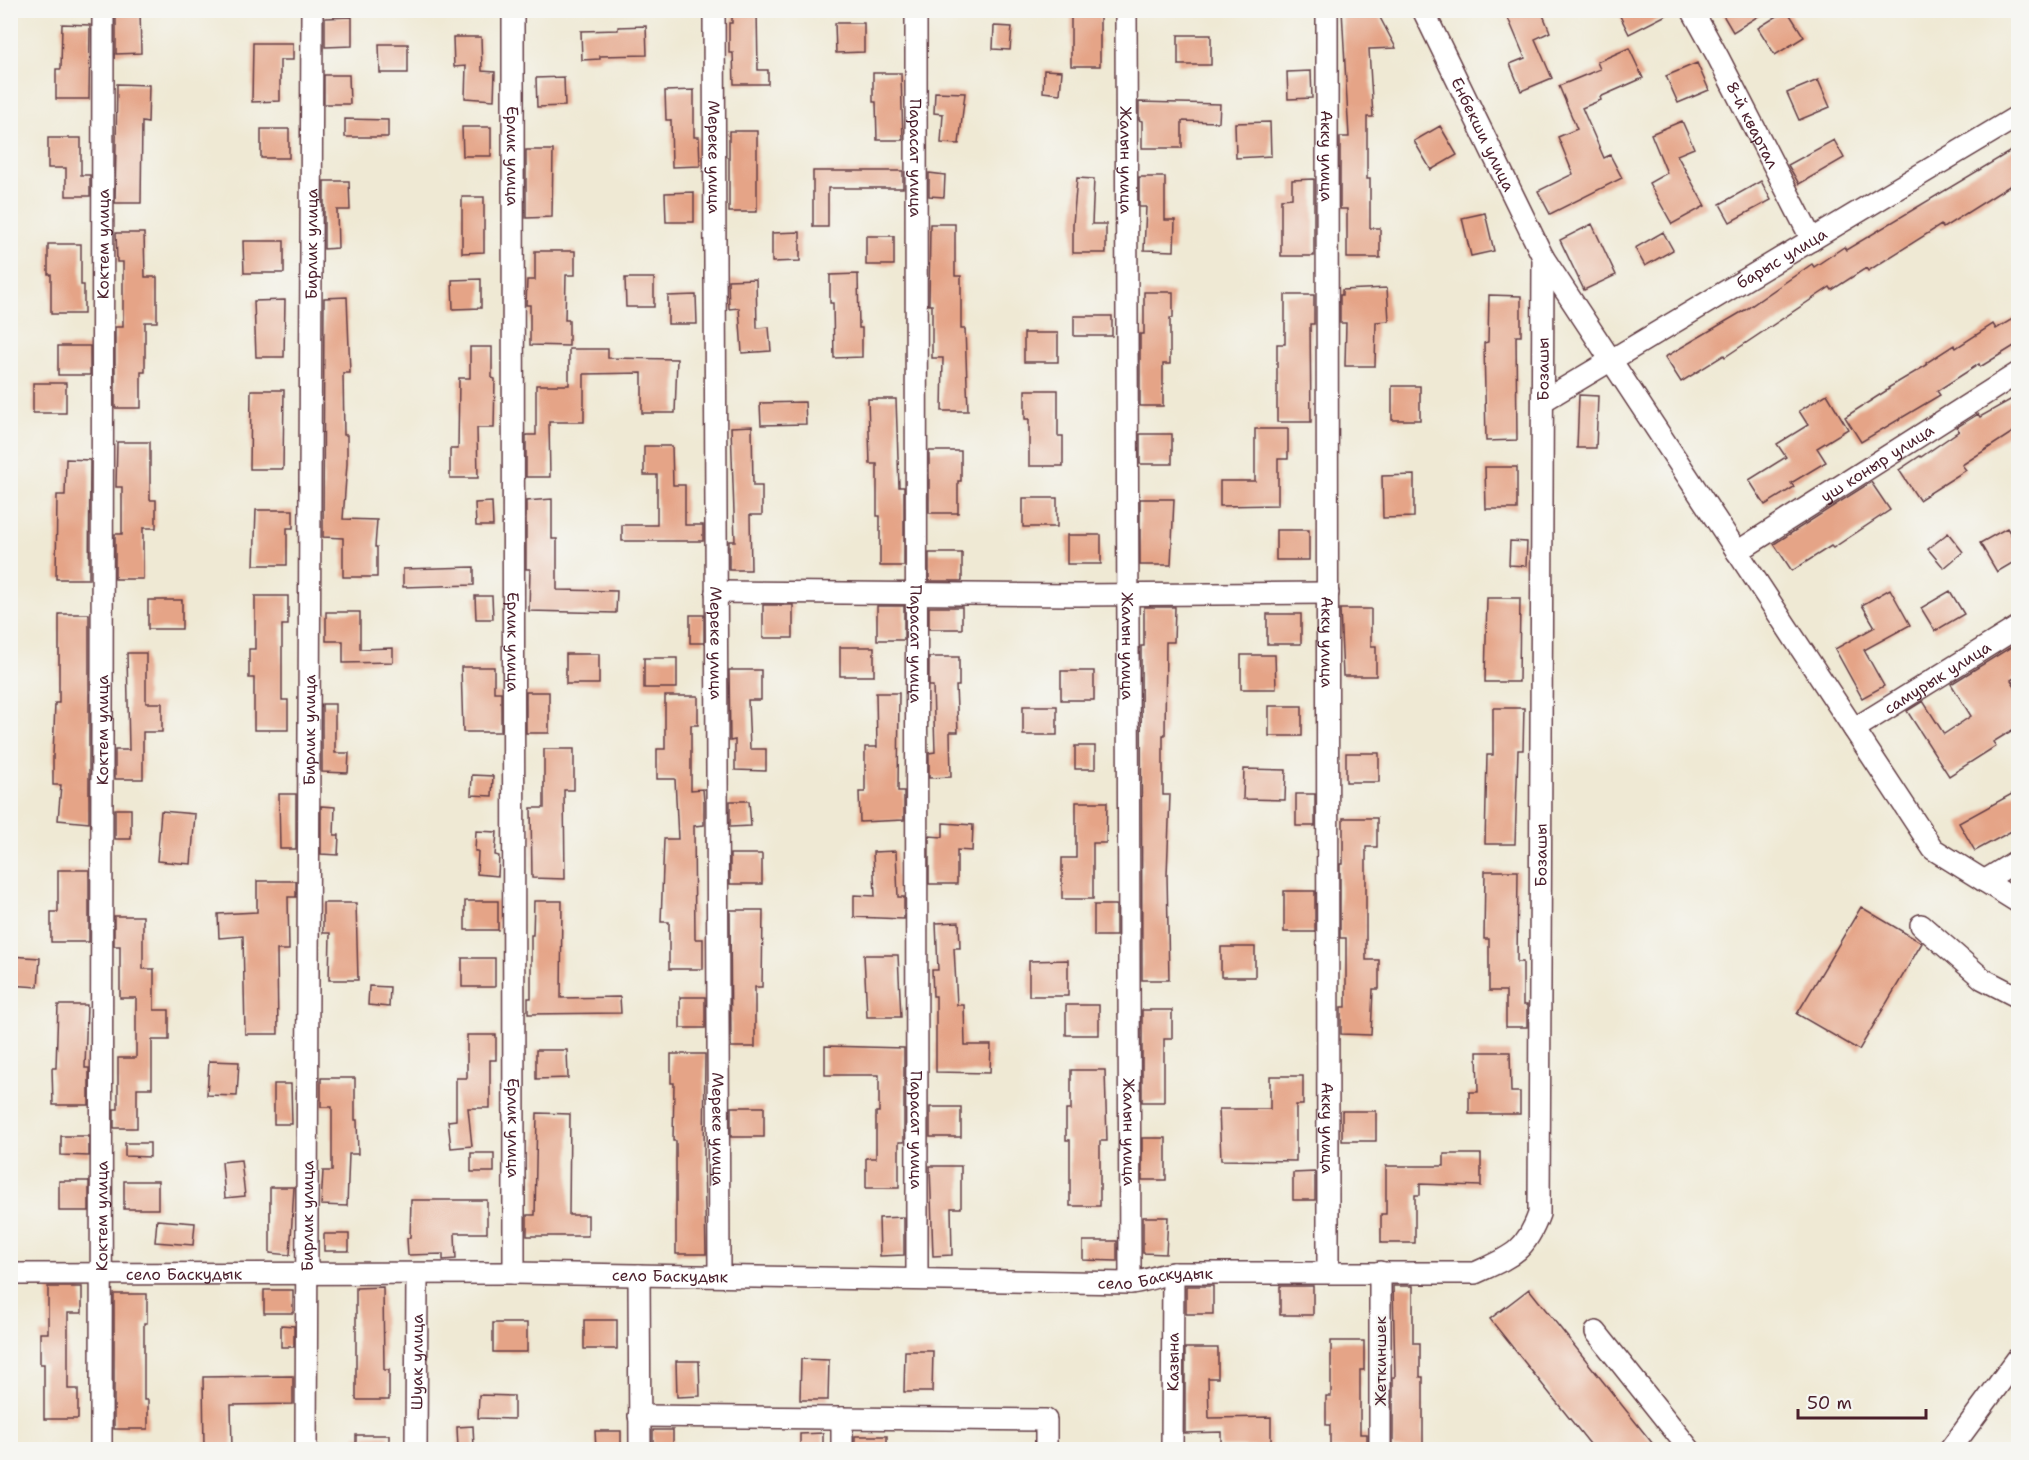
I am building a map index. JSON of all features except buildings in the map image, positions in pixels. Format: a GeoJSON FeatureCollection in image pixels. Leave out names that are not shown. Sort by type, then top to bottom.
{"type":"FeatureCollection","features":[{"type":"Feature","properties":{"kind":"street","name":"Коктем улица"},"geometry":{"type":"LineString","coordinates":[[101,1449],[103,10]]}},
{"type":"Feature","properties":{"kind":"street","name":"Бирлик улица"},"geometry":{"type":"LineString","coordinates":[[306,1449],[312,10]]}},
{"type":"Feature","properties":{"kind":"street","name":"Ерлик улица"},"geometry":{"type":"LineString","coordinates":[[513,10],[514,1273]]}},
{"type":"Feature","properties":{"kind":"street","name":"Мереке улица"},"geometry":{"type":"LineString","coordinates":[[714,10],[719,1275]]}},
{"type":"Feature","properties":{"kind":"street","name":"Парасат улица"},"geometry":{"type":"LineString","coordinates":[[916,10],[917,1279]]}},
{"type":"Feature","properties":{"kind":"street","name":"Жалын улица"},"geometry":{"type":"LineString","coordinates":[[1126,10],[1130,1283]]}},
{"type":"Feature","properties":{"kind":"street","name":"Акку улица"},"geometry":{"type":"LineString","coordinates":[[1327,10],[1328,1272]]}},
{"type":"Feature","properties":{"kind":"street","name":"Енбекши улица"},"geometry":{"type":"LineString","coordinates":[[1423,10],[1543,257],[1933,849],[2019,902]]}},
{"type":"Feature","properties":{"kind":"street","name":"8-й квартал"},"geometry":{"type":"LineString","coordinates":[[1692,10],[1812,240]]}},
{"type":"Feature","properties":{"kind":"street","name":"барыс улица"},"geometry":{"type":"LineString","coordinates":[[1543,401],[2019,116]]}},
{"type":"Feature","properties":{"kind":"street","name":"Бозашы"},"geometry":{"type":"LineString","coordinates":[[1328,1272],[1475,1273],[1512,1256],[1532,1235],[1539,1214],[1543,257]]}},
{"type":"Feature","properties":{"kind":"street","name":"уш коныр улица"},"geometry":{"type":"LineString","coordinates":[[1737,552],[2019,373]]}},
{"type":"Feature","properties":{"kind":"street"},"geometry":{"type":"LineString","coordinates":[[716,592],[1328,593]]}},
{"type":"Feature","properties":{"kind":"street","name":"самурык улица"},"geometry":{"type":"LineString","coordinates":[[1854,729],[2019,627]]}},
{"type":"Feature","properties":{"kind":"street"},"geometry":{"type":"LineString","coordinates":[[1984,881],[2019,860]]}},
{"type":"Feature","properties":{"kind":"street"},"geometry":{"type":"LineString","coordinates":[[1921,925],[1983,979],[2019,998]]}},
{"type":"Feature","properties":{"kind":"street","name":"село Баскудык"},"geometry":{"type":"LineString","coordinates":[[10,1274],[514,1273],[1139,1283],[1158,1275],[1173,1273],[1328,1272]]}},
{"type":"Feature","properties":{"kind":"street","name":"Жеткиншек"},"geometry":{"type":"LineString","coordinates":[[1380,1272],[1380,1449]]}},
{"type":"Feature","properties":{"kind":"street","name":"Казына"},"geometry":{"type":"LineString","coordinates":[[1172,1449],[1173,1273]]}},
{"type":"Feature","properties":{"kind":"street","name":"Шуак улица"},"geometry":{"type":"LineString","coordinates":[[416,1449],[417,1274]]}},
{"type":"Feature","properties":{"kind":"street"},"geometry":{"type":"LineString","coordinates":[[639,1275],[640,1449]]}},
{"type":"Feature","properties":{"kind":"street"},"geometry":{"type":"LineString","coordinates":[[1596,1332],[1690,1449]]}},
{"type":"Feature","properties":{"kind":"street"},"geometry":{"type":"LineString","coordinates":[[1950,1449],[2019,1358]]}},
{"type":"Feature","properties":{"kind":"street"},"geometry":{"type":"LineString","coordinates":[[639,1416],[1047,1420],[1046,1449]]}},
{"type":"Feature","properties":{"kind":"street"},"geometry":{"type":"LineString","coordinates":[[842,1418],[842,1449]]}}]}
